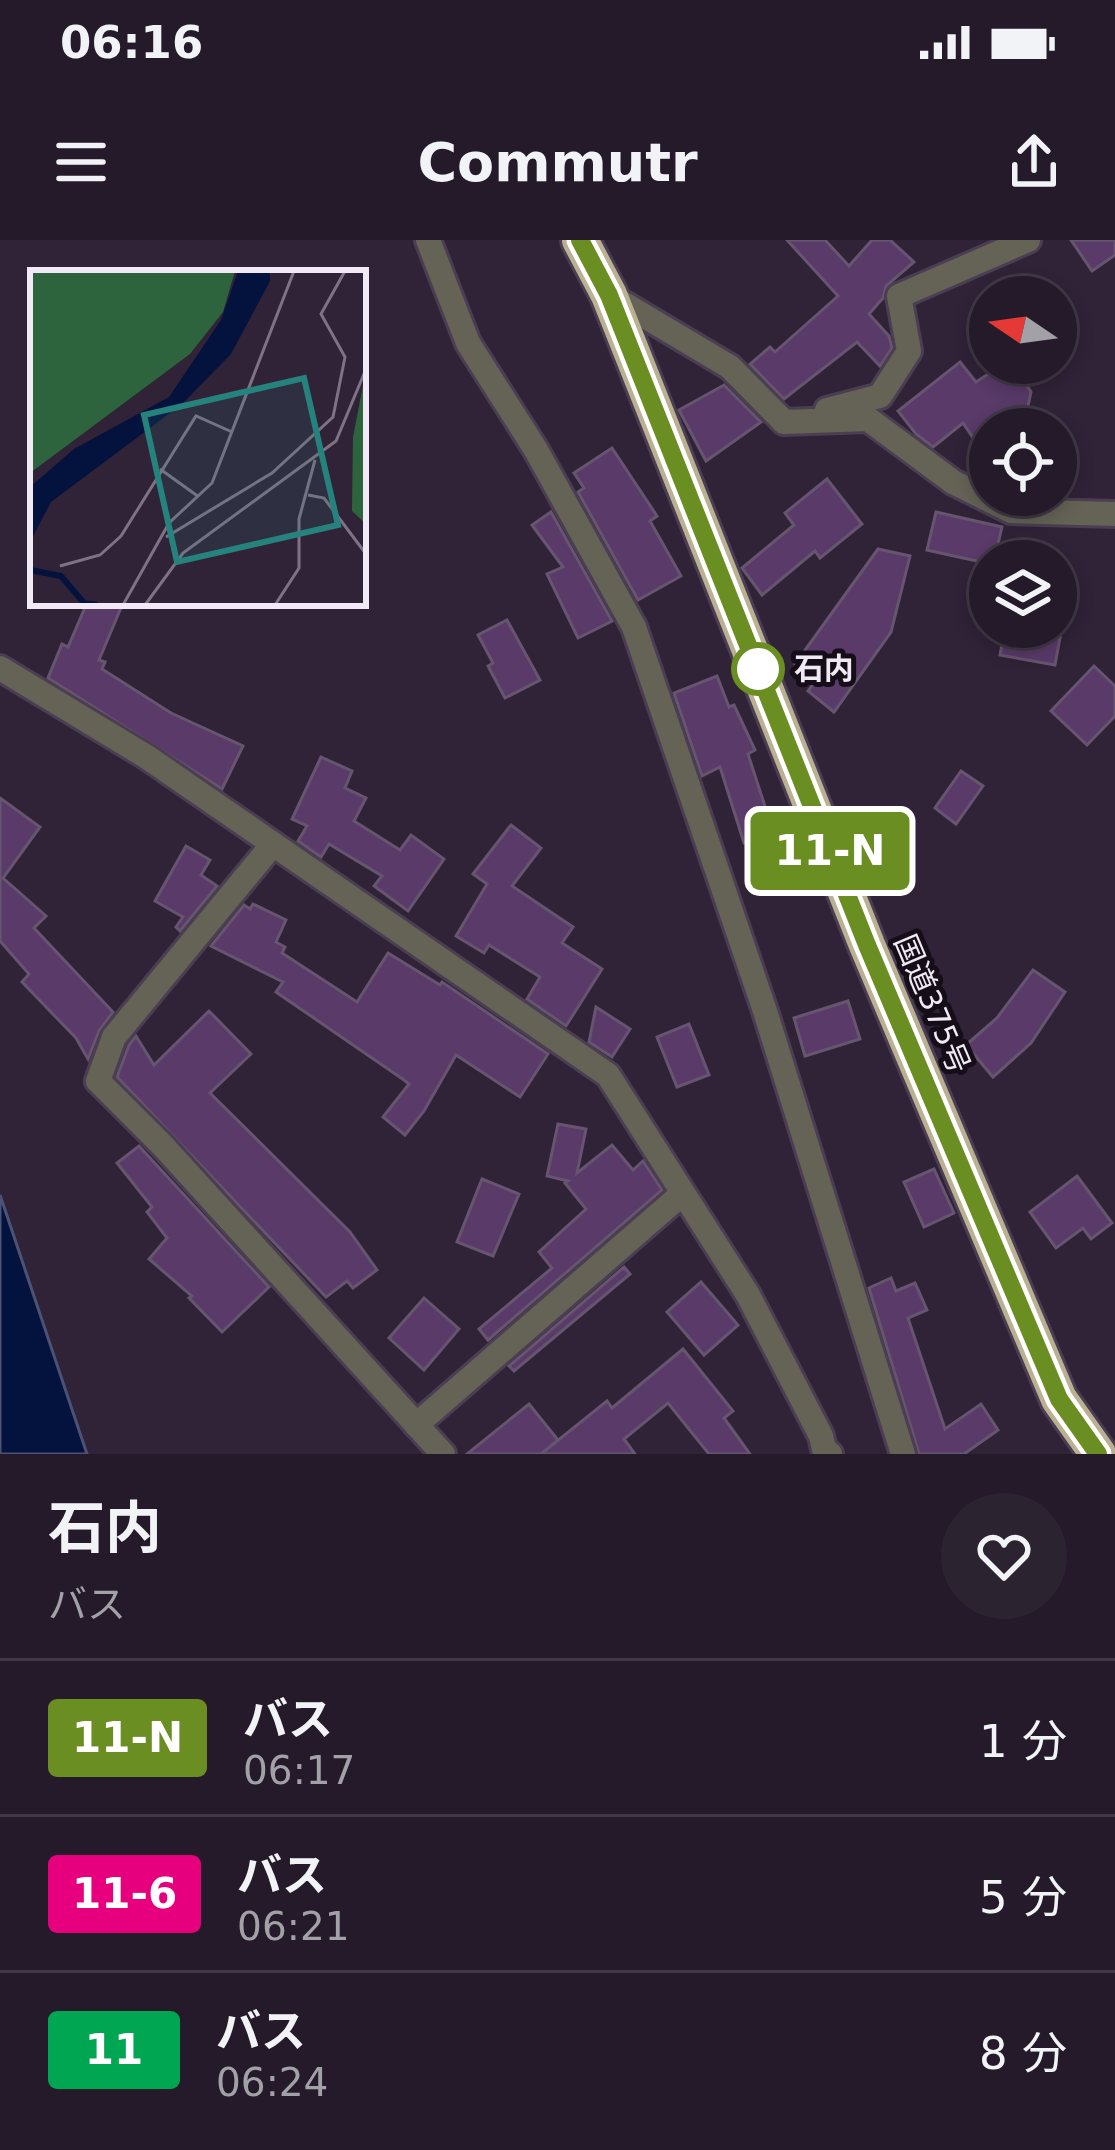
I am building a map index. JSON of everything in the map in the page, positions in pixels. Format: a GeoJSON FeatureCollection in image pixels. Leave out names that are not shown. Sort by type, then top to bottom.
{"type":"FeatureCollection","features":[{"type":"Feature","properties":{"kind":"highway","name":"国道375号"},"geometry":{"type":"LineString","coordinates":[[580,240],[609,295],[867,945],[1059,1399],[1098,1454]]}},
{"type":"Feature","properties":{"kind":"street"},"geometry":{"type":"LineString","coordinates":[[428,240],[468,344],[536,450],[634,627],[765,1011],[903,1454]]}},
{"type":"Feature","properties":{"kind":"street"},"geometry":{"type":"LineString","coordinates":[[784,422],[880,396],[909,350],[899,296],[1028,240]]}},
{"type":"Feature","properties":{"kind":"street"},"geometry":{"type":"LineString","coordinates":[[609,295],[730,368],[784,422],[868,419],[953,482],[1011,511],[1115,514]]}},
{"type":"Feature","properties":{"kind":"street"},"geometry":{"type":"LineString","coordinates":[[0,668],[146,757],[608,1075],[748,1295],[830,1454]]}},
{"type":"Feature","properties":{"kind":"street"},"geometry":{"type":"LineString","coordinates":[[273,844],[113,1037],[98,1081],[164,1147],[443,1454]]}},
{"type":"Feature","properties":{"kind":"street"},"geometry":{"type":"LineString","coordinates":[[416,1425],[682,1194]]}},
{"type":"Feature","properties":{"kind":"shaded area"},"geometry":{"type":"Polygon","coordinates":[[[0,1195],[87,1454],[0,1454],[0,1195]]]}},
{"type":"Feature","properties":{"kind":"building"},"geometry":{"type":"Polygon","coordinates":[[[787,240],[825,240],[849,266],[872,240],[890,240],[914,262],[886,286],[883,298],[869,314],[889,336],[892,348],[880,366],[857,342],[784,399],[750,364],[770,347],[775,352],[838,296],[787,240]]]}},
{"type":"Feature","properties":{"kind":"building"},"geometry":{"type":"Polygon","coordinates":[[[1071,240],[1115,240],[1115,255],[1092,271],[1071,240]]]}},
{"type":"Feature","properties":{"kind":"building"},"geometry":{"type":"Polygon","coordinates":[[[960,362],[969,373],[969,384],[1026,384],[1031,392],[1028,408],[969,408],[969,432],[963,423],[933,447],[898,411],[960,362]]]}},
{"type":"Feature","properties":{"kind":"building"},"geometry":{"type":"Polygon","coordinates":[[[724,385],[761,422],[706,461],[679,410],[724,385]]]}},
{"type":"Feature","properties":{"kind":"building"},"geometry":{"type":"Polygon","coordinates":[[[612,448],[657,516],[650,521],[681,576],[638,600],[578,492],[584,488],[574,473],[612,448]]]}},
{"type":"Feature","properties":{"kind":"building"},"geometry":{"type":"Polygon","coordinates":[[[827,479],[862,524],[820,558],[815,551],[762,595],[742,568],[794,525],[785,513],[827,479]]]}},
{"type":"Feature","properties":{"kind":"building"},"geometry":{"type":"Polygon","coordinates":[[[551,512],[612,621],[578,638],[547,574],[563,567],[532,525],[551,512]]]}},
{"type":"Feature","properties":{"kind":"building"},"geometry":{"type":"Polygon","coordinates":[[[936,512],[1002,527],[999,540],[969,540],[969,559],[927,550],[936,512]]]}},
{"type":"Feature","properties":{"kind":"building"},"geometry":{"type":"Polygon","coordinates":[[[878,549],[910,556],[891,632],[834,712],[808,691],[816,680],[795,664],[878,549]]]}},
{"type":"Feature","properties":{"kind":"building"},"geometry":{"type":"Polygon","coordinates":[[[86,606],[122,606],[99,660],[105,662],[102,669],[171,713],[243,746],[222,789],[48,678],[62,644],[68,647],[86,606]]]}},
{"type":"Feature","properties":{"kind":"building"},"geometry":{"type":"Polygon","coordinates":[[[507,620],[540,680],[505,698],[478,635],[507,620]]]}},
{"type":"Feature","properties":{"kind":"building"},"geometry":{"type":"Polygon","coordinates":[[[1001,648],[1058,648],[1055,665],[1000,655],[1001,648]]]}},
{"type":"Feature","properties":{"kind":"building"},"geometry":{"type":"Polygon","coordinates":[[[1094,666],[1115,686],[1115,716],[1087,745],[1051,711],[1094,666]]]}},
{"type":"Feature","properties":{"kind":"building"},"geometry":{"type":"Polygon","coordinates":[[[717,676],[755,750],[748,754],[774,834],[744,843],[720,767],[702,776],[674,693],[717,676]]]}},
{"type":"Feature","properties":{"kind":"building"},"geometry":{"type":"Polygon","coordinates":[[[321,757],[352,771],[345,788],[366,798],[354,821],[400,850],[411,835],[444,859],[408,911],[374,886],[382,876],[329,844],[321,857],[298,841],[307,826],[292,819],[321,757]]]}},
{"type":"Feature","properties":{"kind":"building"},"geometry":{"type":"Polygon","coordinates":[[[961,771],[983,786],[956,824],[935,808],[961,771]]]}},
{"type":"Feature","properties":{"kind":"building"},"geometry":{"type":"Polygon","coordinates":[[[0,798],[40,827],[3,878],[46,916],[34,928],[113,1012],[88,1059],[76,1038],[22,982],[29,974],[0,941],[0,798]]]}},
{"type":"Feature","properties":{"kind":"building"},"geometry":{"type":"Polygon","coordinates":[[[511,825],[541,848],[512,886],[573,927],[562,943],[602,969],[566,1026],[527,999],[540,977],[489,945],[484,953],[456,936],[487,884],[473,874],[511,825]]]}},
{"type":"Feature","properties":{"kind":"building"},"geometry":{"type":"Polygon","coordinates":[[[186,846],[210,860],[201,875],[217,886],[180,931],[176,927],[183,917],[155,901],[186,846]]]}},
{"type":"Feature","properties":{"kind":"building"},"geometry":{"type":"Polygon","coordinates":[[[253,904],[286,920],[276,942],[285,947],[282,953],[357,1002],[388,953],[442,982],[548,1054],[520,1097],[456,1055],[405,1135],[383,1117],[409,1084],[276,992],[283,982],[211,946],[244,905],[250,909],[253,904]]]}},
{"type":"Feature","properties":{"kind":"building"},"geometry":{"type":"Polygon","coordinates":[[[1033,970],[1065,992],[1031,1043],[993,1077],[966,1045],[997,1018],[1033,970]]]}},
{"type":"Feature","properties":{"kind":"building"},"geometry":{"type":"Polygon","coordinates":[[[848,1001],[860,1039],[805,1056],[794,1018],[848,1001]]]}},
{"type":"Feature","properties":{"kind":"building"},"geometry":{"type":"Polygon","coordinates":[[[596,1007],[630,1029],[612,1057],[589,1042],[596,1007]]]}},
{"type":"Feature","properties":{"kind":"building"},"geometry":{"type":"Polygon","coordinates":[[[209,1011],[251,1054],[210,1093],[350,1232],[377,1270],[353,1288],[347,1281],[326,1297],[117,1077],[136,1036],[154,1065],[209,1011]]]}},
{"type":"Feature","properties":{"kind":"building"},"geometry":{"type":"Polygon","coordinates":[[[689,1024],[709,1075],[677,1087],[657,1037],[689,1024]]]}},
{"type":"Feature","properties":{"kind":"building"},"geometry":{"type":"Polygon","coordinates":[[[558,1124],[586,1129],[577,1173],[612,1145],[633,1170],[643,1161],[662,1190],[488,1340],[479,1329],[552,1268],[539,1252],[586,1209],[565,1183],[568,1181],[547,1176],[558,1124]]]}},
{"type":"Feature","properties":{"kind":"building"},"geometry":{"type":"Polygon","coordinates":[[[139,1146],[269,1287],[222,1332],[189,1298],[192,1296],[149,1259],[167,1238],[147,1212],[152,1207],[117,1163],[139,1146]]]}},
{"type":"Feature","properties":{"kind":"building"},"geometry":{"type":"Polygon","coordinates":[[[934,1169],[954,1213],[924,1227],[904,1182],[934,1169]]]}},
{"type":"Feature","properties":{"kind":"building"},"geometry":{"type":"Polygon","coordinates":[[[1077,1176],[1112,1223],[1091,1239],[1083,1228],[1056,1248],[1030,1212],[1077,1176]]]}},
{"type":"Feature","properties":{"kind":"building"},"geometry":{"type":"Polygon","coordinates":[[[482,1179],[519,1194],[493,1256],[457,1242],[482,1179]]]}},
{"type":"Feature","properties":{"kind":"building"},"geometry":{"type":"Polygon","coordinates":[[[624,1267],[630,1274],[514,1371],[509,1366],[624,1267]]]}},
{"type":"Feature","properties":{"kind":"building"},"geometry":{"type":"Polygon","coordinates":[[[891,1278],[896,1291],[915,1283],[927,1310],[908,1318],[945,1429],[981,1404],[998,1430],[964,1454],[919,1454],[869,1288],[891,1278]]]}},
{"type":"Feature","properties":{"kind":"building"},"geometry":{"type":"Polygon","coordinates":[[[701,1282],[738,1325],[704,1355],[667,1312],[701,1282]]]}},
{"type":"Feature","properties":{"kind":"building"},"geometry":{"type":"Polygon","coordinates":[[[424,1298],[459,1329],[424,1370],[389,1338],[424,1298]]]}},
{"type":"Feature","properties":{"kind":"building"},"geometry":{"type":"Polygon","coordinates":[[[683,1349],[733,1411],[724,1418],[750,1454],[709,1454],[668,1403],[624,1439],[635,1454],[541,1454],[607,1401],[612,1408],[683,1349]]]}},
{"type":"Feature","properties":{"kind":"building"},"geometry":{"type":"Polygon","coordinates":[[[529,1404],[558,1440],[541,1454],[467,1454],[529,1404]]]}},
{"type":"Feature","properties":{"kind":"bus line","name":"11-N"},"geometry":{"type":"LineString","coordinates":[[580,240],[609,295],[867,945],[1059,1399],[1098,1454]]}},
{"type":"Feature","properties":{"kind":"place","name":"石内"},"geometry":{"type":"Point","coordinates":[758,669]}}]}
